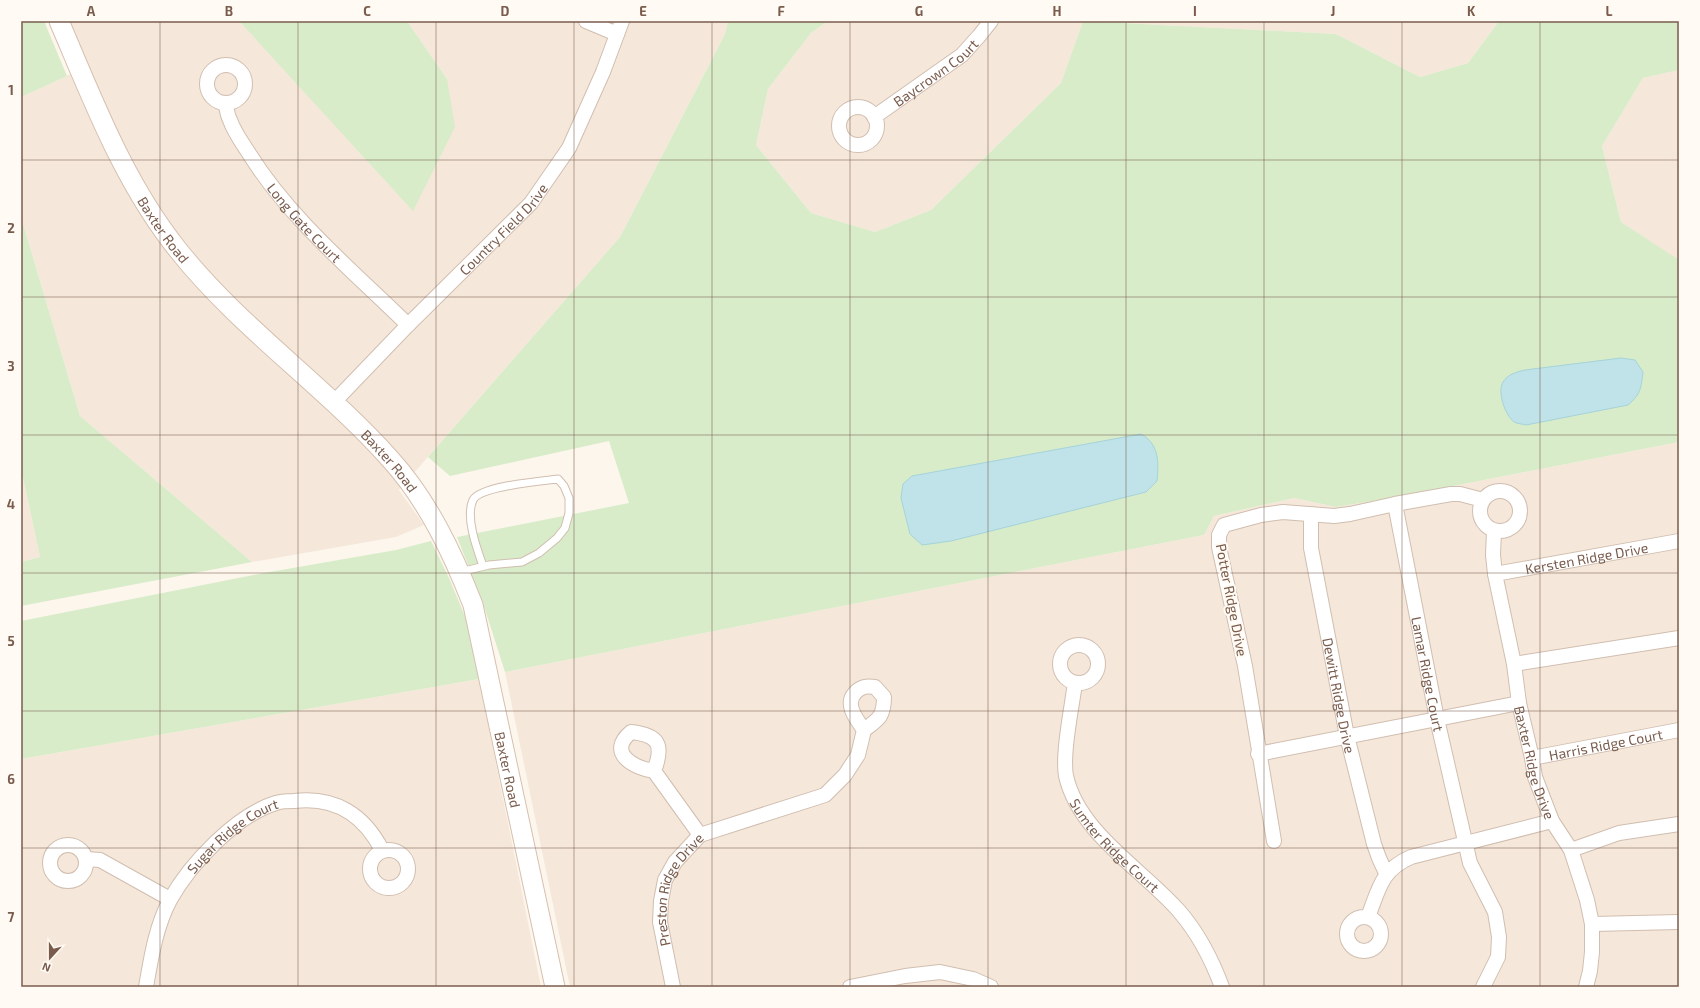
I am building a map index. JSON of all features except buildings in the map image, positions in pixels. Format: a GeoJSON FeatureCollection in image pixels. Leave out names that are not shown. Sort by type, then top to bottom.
{"type":"FeatureCollection","features":[{"type":"Feature","properties":{"kind":"main road","name":"Baxter Road"},"geometry":{"type":"LineString","coordinates":[[59,21],[117,152],[147,209],[178,251],[224,302],[334,402],[391,460],[410,484],[427,511],[459,572],[473,605],[555,987]]}},
{"type":"Feature","properties":{"kind":"street"},"geometry":{"type":"LineString","coordinates":[[586,21],[620,27]]}},
{"type":"Feature","properties":{"kind":"street","name":"Baycrown Court"},"geometry":{"type":"LineString","coordinates":[[874,117],[962,55],[980,36],[991,21]]}},
{"type":"Feature","properties":{"kind":"street","name":"Country Field Drive"},"geometry":{"type":"LineString","coordinates":[[334,402],[408,325],[530,203],[554,172],[569,148],[580,126],[620,27]]}},
{"type":"Feature","properties":{"kind":"street","name":"Long Gate Court"},"geometry":{"type":"LineString","coordinates":[[225,103],[229,120],[244,146],[259,169],[280,196],[318,237],[408,325]]}},
{"type":"Feature","properties":{"kind":"street"},"geometry":{"type":"LineString","coordinates":[[1501,491],[1508,492],[1518,501],[1521,514],[1514,526],[1508,530],[1494,530],[1489,528],[1481,518],[1480,512],[1483,500],[1488,495],[1501,491]]}},
{"type":"Feature","properties":{"kind":"street","name":"Potter Ridge Drive"},"geometry":{"type":"LineString","coordinates":[[1274,841],[1258,754],[1245,666],[1221,560],[1219,535],[1224,525],[1261,515],[1283,512],[1334,516],[1451,494],[1460,494],[1483,500]]}},
{"type":"Feature","properties":{"kind":"street","name":"Lamar Ridge Court"},"geometry":{"type":"LineString","coordinates":[[1395,504],[1437,719],[1465,843],[1470,863],[1495,912],[1499,937],[1498,957],[1483,987]]}},
{"type":"Feature","properties":{"kind":"street","name":"Dewitt Ridge Drive"},"geometry":{"type":"LineString","coordinates":[[1311,514],[1311,548],[1347,736],[1376,851],[1386,874]]}},
{"type":"Feature","properties":{"kind":"street","name":"Baxter Ridge Drive"},"geometry":{"type":"LineString","coordinates":[[1494,530],[1493,555],[1495,574],[1514,664],[1519,703],[1535,777],[1552,821],[1571,850],[1587,900],[1592,924],[1592,952],[1590,971],[1586,987]]}},
{"type":"Feature","properties":{"kind":"street","name":"Kersten Ridge Drive"},"geometry":{"type":"LineString","coordinates":[[1495,574],[1679,542]]}},
{"type":"Feature","properties":{"kind":"street"},"geometry":{"type":"LineString","coordinates":[[1514,664],[1679,638]]}},
{"type":"Feature","properties":{"kind":"street","name":"Sumter Ridge Court"},"geometry":{"type":"LineString","coordinates":[[1075,683],[1066,750],[1066,775],[1077,805],[1092,826],[1114,849],[1161,892],[1180,912],[1201,941],[1222,987]]}},
{"type":"Feature","properties":{"kind":"street"},"geometry":{"type":"LineString","coordinates":[[1258,754],[1519,703]]}},
{"type":"Feature","properties":{"kind":"street","name":"Preston Ridge Drive"},"geometry":{"type":"LineString","coordinates":[[673,987],[660,922],[661,901],[665,880],[675,862],[700,835],[735,822],[769,814],[825,795],[845,775],[858,755],[864,730]]}},
{"type":"Feature","properties":{"kind":"street","name":"Harris Ridge Court"},"geometry":{"type":"LineString","coordinates":[[1532,758],[1679,730]]}},
{"type":"Feature","properties":{"kind":"street"},"geometry":{"type":"LineString","coordinates":[[654,771],[700,835]]}},
{"type":"Feature","properties":{"kind":"street","name":"Sugar Ridge Court"},"geometry":{"type":"LineString","coordinates":[[146,987],[150,959],[170,899],[198,860],[220,838],[252,814],[276,803],[306,799],[327,801],[360,819],[375,836],[382,850]]}},
{"type":"Feature","properties":{"kind":"street"},"geometry":{"type":"LineString","coordinates":[[1368,917],[1386,874],[1398,863],[1411,857],[1552,821]]}},
{"type":"Feature","properties":{"kind":"street"},"geometry":{"type":"LineString","coordinates":[[1571,850],[1619,833],[1679,824]]}},
{"type":"Feature","properties":{"kind":"street"},"geometry":{"type":"LineString","coordinates":[[86,860],[100,860],[170,899]]}},
{"type":"Feature","properties":{"kind":"street"},"geometry":{"type":"LineString","coordinates":[[1592,924],[1679,922]]}},
{"type":"Feature","properties":{"kind":"street"},"geometry":{"type":"LineString","coordinates":[[850,987],[905,976],[940,972],[973,979],[991,987]]}},
{"type":"Feature","properties":{"kind":"lane"},"geometry":{"type":"LineString","coordinates":[[459,572],[483,566],[522,562],[539,553],[557,538],[565,528],[569,513],[569,498],[564,486],[558,480],[508,485],[481,494],[474,499],[470,509],[471,524],[483,566]]}},
{"type":"Feature","properties":{"kind":"shaded area"},"geometry":{"type":"Polygon","coordinates":[[[70,21],[239,21],[413,210],[447,79],[407,21],[728,21],[725,34],[620,237],[399,490],[424,525],[396,537],[252,562],[80,416],[21,217],[21,97],[88,66],[70,21]]]}},
{"type":"Feature","properties":{"kind":"shaded area"},"geometry":{"type":"Polygon","coordinates":[[[828,21],[1083,21],[1061,83],[931,210],[875,232],[811,213],[756,145],[768,89],[811,33],[828,21]]]}},
{"type":"Feature","properties":{"kind":"shaded area"},"geometry":{"type":"Polygon","coordinates":[[[1083,21],[1499,21],[1468,63],[1420,77],[1336,34],[1083,21]]]}},
{"type":"Feature","properties":{"kind":"shaded area"},"geometry":{"type":"Polygon","coordinates":[[[1679,70],[1679,258],[1676,259],[1621,222],[1602,146],[1643,78],[1679,70]]]}},
{"type":"Feature","properties":{"kind":"shaded area"},"geometry":{"type":"Polygon","coordinates":[[[1679,442],[1679,987],[570,987],[505,672],[1204,535],[1214,516],[1294,498],[1336,507],[1397,497],[1679,442]]]}},
{"type":"Feature","properties":{"kind":"shaded area"},"geometry":{"type":"Polygon","coordinates":[[[21,468],[40,557],[21,562],[21,468]]]}},
{"type":"Feature","properties":{"kind":"shaded area"},"geometry":{"type":"Polygon","coordinates":[[[479,679],[541,987],[21,987],[21,759],[479,679]]]}},
{"type":"Feature","properties":{"kind":"green space"},"geometry":{"type":"Polygon","coordinates":[[[21,21],[44,21],[67,76],[21,97],[21,21]]]}},
{"type":"Feature","properties":{"kind":"green space"},"geometry":{"type":"Polygon","coordinates":[[[239,21],[407,21],[447,79],[455,127],[413,211],[239,21]]]}},
{"type":"Feature","properties":{"kind":"green space"},"geometry":{"type":"Polygon","coordinates":[[[728,21],[828,21],[811,33],[768,89],[756,145],[811,213],[875,232],[931,210],[1061,83],[1083,21],[1336,34],[1420,77],[1468,63],[1499,21],[1679,21],[1679,70],[1643,78],[1602,146],[1621,222],[1676,258],[1679,258],[1679,442],[1397,497],[1336,507],[1294,498],[1214,516],[1204,535],[505,672],[483,603],[457,537],[629,503],[609,441],[450,476],[428,457],[620,237],[725,34],[728,21]]]}},
{"type":"Feature","properties":{"kind":"green space"},"geometry":{"type":"Polygon","coordinates":[[[21,217],[80,416],[252,562],[21,606],[21,562],[40,557],[21,468],[21,217]]]}},
{"type":"Feature","properties":{"kind":"green space"},"geometry":{"type":"Polygon","coordinates":[[[431,541],[449,578],[467,621],[479,679],[21,759],[21,621],[264,573],[396,550],[431,541]]]}},
{"type":"Feature","properties":{"kind":"water"},"geometry":{"type":"Polygon","coordinates":[[[1621,358],[1635,360],[1643,372],[1640,390],[1636,397],[1628,405],[1526,425],[1514,422],[1505,409],[1501,397],[1501,386],[1507,377],[1513,374],[1525,370],[1621,358]]]}},
{"type":"Feature","properties":{"kind":"water"},"geometry":{"type":"Polygon","coordinates":[[[1141,434],[1151,443],[1158,460],[1157,481],[1146,492],[951,541],[922,545],[910,534],[901,498],[903,484],[912,476],[1141,434]]]}}]}
